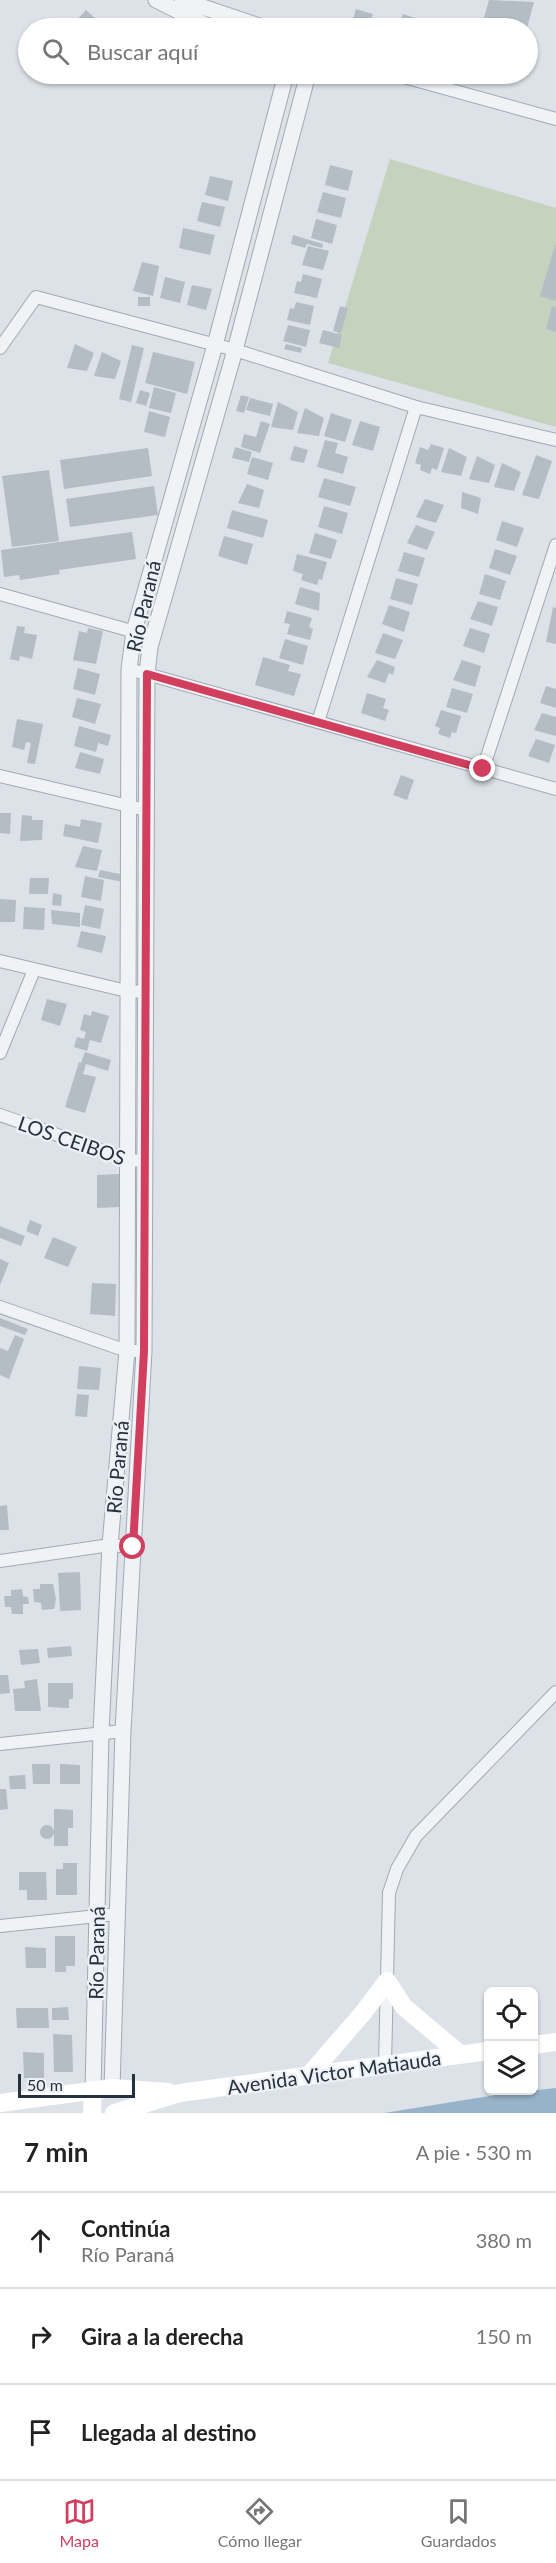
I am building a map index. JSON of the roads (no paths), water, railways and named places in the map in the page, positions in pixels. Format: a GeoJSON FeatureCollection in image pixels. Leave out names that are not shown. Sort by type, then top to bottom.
{"type":"FeatureCollection","features":[{"type":"Feature","properties":{"kind":"main road"},"geometry":{"type":"LineString","coordinates":[[310,2074],[363,2013],[387,1981],[404,2007],[460,2054]]}},
{"type":"Feature","properties":{"kind":"main road"},"geometry":{"type":"LineString","coordinates":[[538,2044],[556,2042]]}},
{"type":"Feature","properties":{"kind":"main road","name":"Avenida Victor Matiauda"},"geometry":{"type":"LineString","coordinates":[[112,2113],[180,2093],[484,2052]]}},
{"type":"Feature","properties":{"kind":"main road"},"geometry":{"type":"LineString","coordinates":[[112,2088],[112,2113]]}},
{"type":"Feature","properties":{"kind":"main road","name":"Avenida Victor Matiauda"},"geometry":{"type":"LineString","coordinates":[[0,2103],[112,2088],[180,2093]]}},
{"type":"Feature","properties":{"kind":"main road"},"geometry":{"type":"LineString","coordinates":[[92,2113],[93,2090]]}},
{"type":"Feature","properties":{"kind":"street"},"geometry":{"type":"LineString","coordinates":[[156,0],[192,18]]}},
{"type":"Feature","properties":{"kind":"street"},"geometry":{"type":"LineString","coordinates":[[182,0],[235,18]]}},
{"type":"Feature","properties":{"kind":"street","name":"Río Paraná"},"geometry":{"type":"LineString","coordinates":[[93,2090],[101,1733],[110,1545],[127,1351],[129,669],[134,631],[215,345],[283,84]]}},
{"type":"Feature","properties":{"kind":"street","name":"Río Paraná"},"geometry":{"type":"LineString","coordinates":[[112,2088],[123,1731],[144,1351],[147,674],[153,637],[235,350],[305,84]]}},
{"type":"Feature","properties":{"kind":"street"},"geometry":{"type":"LineString","coordinates":[[429,84],[556,119]]}},
{"type":"Feature","properties":{"kind":"street"},"geometry":{"type":"LineString","coordinates":[[0,348],[36,297],[235,350],[416,407],[556,440]]}},
{"type":"Feature","properties":{"kind":"street"},"geometry":{"type":"LineString","coordinates":[[318,722],[416,407]]}},
{"type":"Feature","properties":{"kind":"street"},"geometry":{"type":"LineString","coordinates":[[483,769],[556,545]]}},
{"type":"Feature","properties":{"kind":"street"},"geometry":{"type":"LineString","coordinates":[[0,594],[153,637]]}},
{"type":"Feature","properties":{"kind":"street"},"geometry":{"type":"LineString","coordinates":[[129,669],[556,789]]}},
{"type":"Feature","properties":{"kind":"street"},"geometry":{"type":"LineString","coordinates":[[0,776],[146,810]]}},
{"type":"Feature","properties":{"kind":"street"},"geometry":{"type":"LineString","coordinates":[[0,961],[127,991],[146,992]]}},
{"type":"Feature","properties":{"kind":"street"},"geometry":{"type":"LineString","coordinates":[[0,1053],[34,970]]}},
{"type":"Feature","properties":{"kind":"street","name":"LOS CEIBOS"},"geometry":{"type":"LineString","coordinates":[[0,1115],[129,1160],[145,1161]]}},
{"type":"Feature","properties":{"kind":"street"},"geometry":{"type":"LineString","coordinates":[[0,1307],[127,1351],[144,1351]]}},
{"type":"Feature","properties":{"kind":"street"},"geometry":{"type":"LineString","coordinates":[[0,1561],[110,1545],[133,1547]]}},
{"type":"Feature","properties":{"kind":"street"},"geometry":{"type":"LineString","coordinates":[[385,2064],[389,1893],[397,1869],[416,1836],[556,1692]]}},
{"type":"Feature","properties":{"kind":"street"},"geometry":{"type":"LineString","coordinates":[[0,1744],[123,1731]]}},
{"type":"Feature","properties":{"kind":"street"},"geometry":{"type":"LineString","coordinates":[[0,1926],[117,1914]]}},
{"type":"Feature","properties":{"kind":"water"},"geometry":{"type":"Polygon","coordinates":[[[556,2088],[556,2113],[384,2113],[496,2095],[538,2095],[538,2090],[556,2088]]]}}]}
